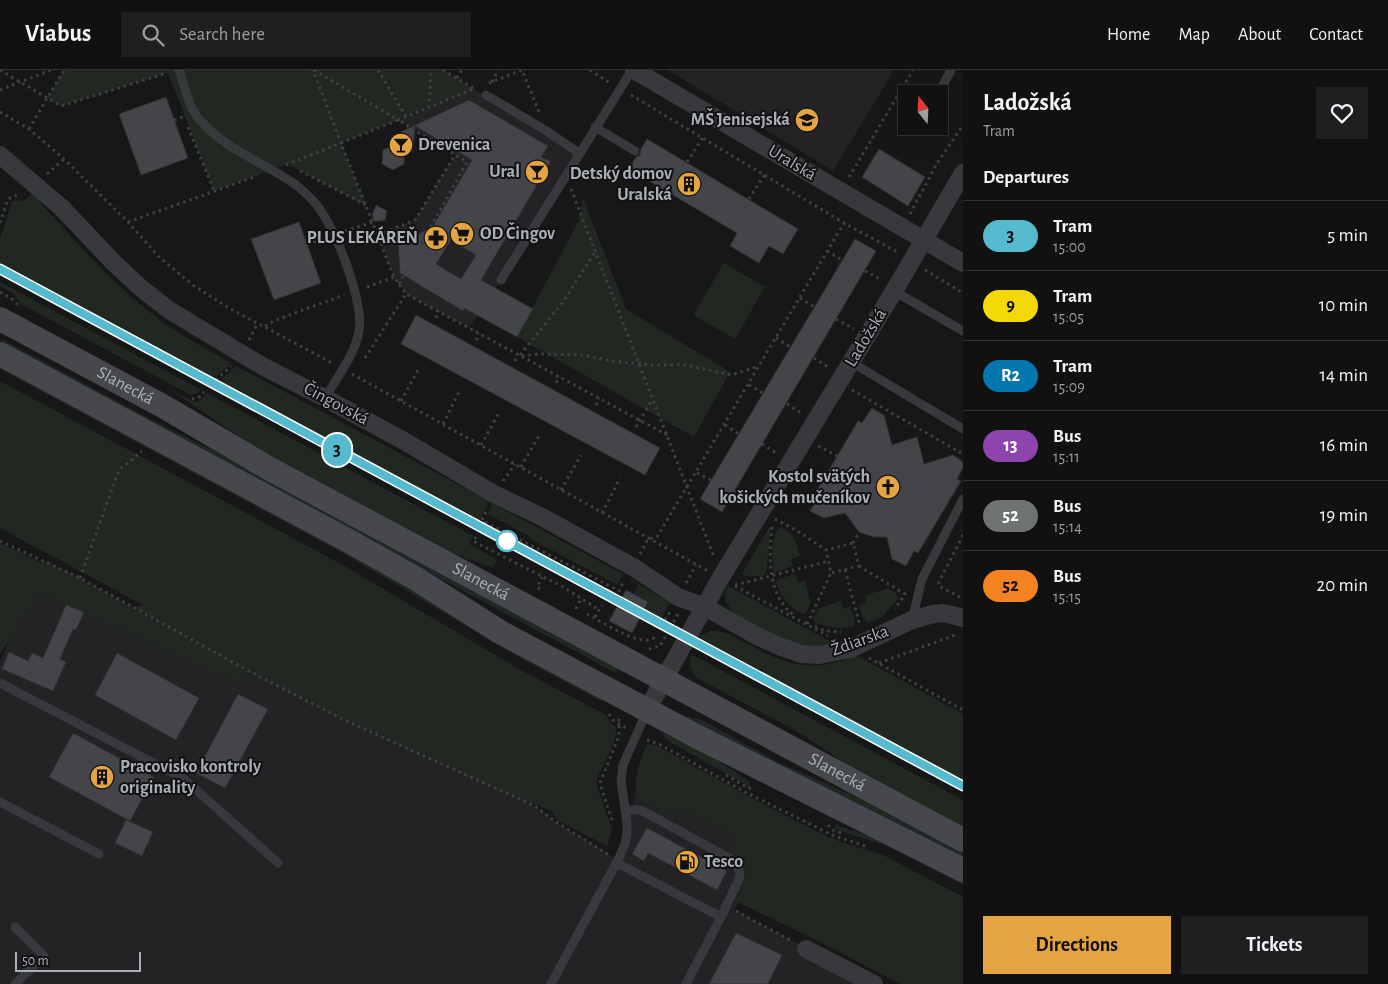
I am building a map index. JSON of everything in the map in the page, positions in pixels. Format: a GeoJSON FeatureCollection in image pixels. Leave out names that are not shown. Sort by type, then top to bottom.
{"type":"FeatureCollection","features":[{"type":"Feature","properties":{"kind":"main road","name":"Slanecká"},"geometry":{"type":"LineString","coordinates":[[0,319],[161,405],[270,469],[963,840]]}},
{"type":"Feature","properties":{"kind":"main road","name":"Slanecká"},"geometry":{"type":"LineString","coordinates":[[0,354],[347,540],[414,578],[500,632],[647,710],[963,870]]}},
{"type":"Feature","properties":{"kind":"street","name":"Uralská"},"geometry":{"type":"LineString","coordinates":[[633,70],[963,263]]}},
{"type":"Feature","properties":{"kind":"street","name":"Čingovská"},"geometry":{"type":"LineString","coordinates":[[1,157],[62,208],[113,262],[169,310],[264,367],[404,441],[494,494],[540,516],[640,571],[678,597],[705,607]]}},
{"type":"Feature","properties":{"kind":"street","name":"Ladožská"},"geometry":{"type":"LineString","coordinates":[[647,710],[720,579],[963,173]]}},
{"type":"Feature","properties":{"kind":"street","name":"Ždiarska"},"geometry":{"type":"LineString","coordinates":[[705,607],[779,646],[801,654],[819,655],[848,641],[934,614],[944,613],[963,618]]}},
{"type":"Feature","properties":{"kind":"street"},"geometry":{"type":"LineString","coordinates":[[806,949],[853,979],[874,984]]}},
{"type":"Feature","properties":{"kind":"lane"},"geometry":{"type":"LineString","coordinates":[[179,70],[194,113],[200,120],[212,132],[241,152],[297,186],[320,210],[334,235],[354,292],[359,311],[360,328],[356,344],[325,398]]}},
{"type":"Feature","properties":{"kind":"lane"},"geometry":{"type":"LineString","coordinates":[[501,280],[619,88],[633,70]]}},
{"type":"Feature","properties":{"kind":"lane"},"geometry":{"type":"LineString","coordinates":[[943,85],[951,70]]}},
{"type":"Feature","properties":{"kind":"lane"},"geometry":{"type":"LineString","coordinates":[[486,95],[545,130],[579,153]]}},
{"type":"Feature","properties":{"kind":"lane"},"geometry":{"type":"LineString","coordinates":[[595,127],[635,152]]}},
{"type":"Feature","properties":{"kind":"lane"},"geometry":{"type":"LineString","coordinates":[[894,291],[963,331]]}},
{"type":"Feature","properties":{"kind":"lane"},"geometry":{"type":"LineString","coordinates":[[851,362],[963,429]]}},
{"type":"Feature","properties":{"kind":"lane"},"geometry":{"type":"LineString","coordinates":[[912,620],[922,579],[963,499]]}},
{"type":"Feature","properties":{"kind":"lane"},"geometry":{"type":"LineString","coordinates":[[0,683],[184,779],[278,863]]}},
{"type":"Feature","properties":{"kind":"lane"},"geometry":{"type":"LineString","coordinates":[[551,984],[618,861],[625,844],[627,833],[626,810],[621,781],[623,765],[647,710]]}},
{"type":"Feature","properties":{"kind":"lane"},"geometry":{"type":"LineString","coordinates":[[0,802],[99,854]]}},
{"type":"Feature","properties":{"kind":"lane"},"geometry":{"type":"LineString","coordinates":[[626,810],[641,810],[736,862],[740,873],[721,917],[686,984]]}},
{"type":"Feature","properties":{"kind":"lane"},"geometry":{"type":"LineString","coordinates":[[618,861],[721,917]]}},
{"type":"Feature","properties":{"kind":"lane"},"geometry":{"type":"LineString","coordinates":[[15,927],[44,956],[16,984]]}},
{"type":"Feature","properties":{"kind":"path"},"geometry":{"type":"LineString","coordinates":[[0,70],[61,106],[168,72],[171,81]]}},
{"type":"Feature","properties":{"kind":"path"},"geometry":{"type":"LineString","coordinates":[[0,90],[51,70]]}},
{"type":"Feature","properties":{"kind":"path"},"geometry":{"type":"LineString","coordinates":[[29,129],[64,70]]}},
{"type":"Feature","properties":{"kind":"path"},"geometry":{"type":"LineString","coordinates":[[314,70],[467,162],[399,284]]}},
{"type":"Feature","properties":{"kind":"path"},"geometry":{"type":"LineString","coordinates":[[314,70],[340,143],[394,277],[406,294],[667,435]]}},
{"type":"Feature","properties":{"kind":"path"},"geometry":{"type":"LineString","coordinates":[[378,70],[406,117]]}},
{"type":"Feature","properties":{"kind":"path"},"geometry":{"type":"LineString","coordinates":[[428,108],[431,70]]}},
{"type":"Feature","properties":{"kind":"path"},"geometry":{"type":"LineString","coordinates":[[443,70],[486,95]]}},
{"type":"Feature","properties":{"kind":"path"},"geometry":{"type":"LineString","coordinates":[[457,78],[462,70]]}},
{"type":"Feature","properties":{"kind":"path"},"geometry":{"type":"LineString","coordinates":[[491,82],[498,70]]}},
{"type":"Feature","properties":{"kind":"path"},"geometry":{"type":"LineString","coordinates":[[128,222],[273,170],[522,70],[545,130]]}},
{"type":"Feature","properties":{"kind":"path"},"geometry":{"type":"LineString","coordinates":[[590,70],[963,293]]}},
{"type":"Feature","properties":{"kind":"path"},"geometry":{"type":"LineString","coordinates":[[828,213],[913,70]]}},
{"type":"Feature","properties":{"kind":"path"},"geometry":{"type":"LineString","coordinates":[[0,112],[29,129],[64,159],[128,222],[159,257],[193,285],[227,307],[443,424],[720,579],[807,624],[848,641]]}},
{"type":"Feature","properties":{"kind":"path"},"geometry":{"type":"LineString","coordinates":[[184,116],[214,191]]}},
{"type":"Feature","properties":{"kind":"path"},"geometry":{"type":"LineString","coordinates":[[890,249],[936,165],[963,125]]}},
{"type":"Feature","properties":{"kind":"path"},"geometry":{"type":"LineString","coordinates":[[687,162],[703,137]]}},
{"type":"Feature","properties":{"kind":"path"},"geometry":{"type":"LineString","coordinates":[[378,235],[415,220],[455,155]]}},
{"type":"Feature","properties":{"kind":"path"},"geometry":{"type":"LineString","coordinates":[[288,164],[366,206]]}},
{"type":"Feature","properties":{"kind":"path"},"geometry":{"type":"LineString","coordinates":[[749,199],[765,174]]}},
{"type":"Feature","properties":{"kind":"path"},"geometry":{"type":"LineString","coordinates":[[566,176],[714,559]]}},
{"type":"Feature","properties":{"kind":"path"},"geometry":{"type":"LineString","coordinates":[[0,223],[8,199],[17,195],[23,196]]}},
{"type":"Feature","properties":{"kind":"path"},"geometry":{"type":"LineString","coordinates":[[657,537],[688,488],[844,223]]}},
{"type":"Feature","properties":{"kind":"path"},"geometry":{"type":"LineString","coordinates":[[827,251],[842,260]]}},
{"type":"Feature","properties":{"kind":"path"},"geometry":{"type":"LineString","coordinates":[[515,361],[563,302],[596,252]]}},
{"type":"Feature","properties":{"kind":"path"},"geometry":{"type":"LineString","coordinates":[[865,271],[875,276]]}},
{"type":"Feature","properties":{"kind":"path"},"geometry":{"type":"LineString","coordinates":[[265,326],[276,320],[394,277]]}},
{"type":"Feature","properties":{"kind":"path"},"geometry":{"type":"LineString","coordinates":[[0,292],[8,296]]}},
{"type":"Feature","properties":{"kind":"path"},"geometry":{"type":"LineString","coordinates":[[364,359],[406,294]]}},
{"type":"Feature","properties":{"kind":"path"},"geometry":{"type":"LineString","coordinates":[[800,298],[814,307]]}},
{"type":"Feature","properties":{"kind":"path"},"geometry":{"type":"LineString","coordinates":[[436,318],[439,311]]}},
{"type":"Feature","properties":{"kind":"path"},"geometry":{"type":"LineString","coordinates":[[836,319],[847,325]]}},
{"type":"Feature","properties":{"kind":"path"},"geometry":{"type":"LineString","coordinates":[[476,340],[480,334]]}},
{"type":"Feature","properties":{"kind":"path"},"geometry":{"type":"LineString","coordinates":[[776,338],[790,347]]}},
{"type":"Feature","properties":{"kind":"path"},"geometry":{"type":"LineString","coordinates":[[520,355],[584,355],[610,361],[639,364],[685,365],[732,375],[760,366]]}},
{"type":"Feature","properties":{"kind":"path"},"geometry":{"type":"LineString","coordinates":[[814,358],[823,364]]}},
{"type":"Feature","properties":{"kind":"path"},"geometry":{"type":"LineString","coordinates":[[354,375],[359,367]]}},
{"type":"Feature","properties":{"kind":"path"},"geometry":{"type":"LineString","coordinates":[[401,401],[418,370]]}},
{"type":"Feature","properties":{"kind":"path"},"geometry":{"type":"LineString","coordinates":[[556,383],[560,377]]}},
{"type":"Feature","properties":{"kind":"path"},"geometry":{"type":"LineString","coordinates":[[749,385],[763,393]]}},
{"type":"Feature","properties":{"kind":"path"},"geometry":{"type":"LineString","coordinates":[[849,388],[963,454]]}},
{"type":"Feature","properties":{"kind":"path"},"geometry":{"type":"LineString","coordinates":[[443,424],[460,390]]}},
{"type":"Feature","properties":{"kind":"path"},"geometry":{"type":"LineString","coordinates":[[193,399],[198,398],[204,392]]}},
{"type":"Feature","properties":{"kind":"path"},"geometry":{"type":"LineString","coordinates":[[596,405],[599,398]]}},
{"type":"Feature","properties":{"kind":"path"},"geometry":{"type":"LineString","coordinates":[[636,427],[653,399]]}},
{"type":"Feature","properties":{"kind":"path"},"geometry":{"type":"LineString","coordinates":[[786,404],[796,410]]}},
{"type":"Feature","properties":{"kind":"path"},"geometry":{"type":"LineString","coordinates":[[481,445],[500,411]]}},
{"type":"Feature","properties":{"kind":"path"},"geometry":{"type":"LineString","coordinates":[[725,425],[738,434]]}},
{"type":"Feature","properties":{"kind":"path"},"geometry":{"type":"LineString","coordinates":[[521,468],[540,434]]}},
{"type":"Feature","properties":{"kind":"path"},"geometry":{"type":"LineString","coordinates":[[80,578],[119,470],[144,449],[136,444]]}},
{"type":"Feature","properties":{"kind":"path"},"geometry":{"type":"LineString","coordinates":[[762,444],[771,450]]}},
{"type":"Feature","properties":{"kind":"path"},"geometry":{"type":"LineString","coordinates":[[814,444],[837,456]]}},
{"type":"Feature","properties":{"kind":"path"},"geometry":{"type":"LineString","coordinates":[[131,448],[149,457]]}},
{"type":"Feature","properties":{"kind":"path"},"geometry":{"type":"LineString","coordinates":[[561,490],[580,455]]}},
{"type":"Feature","properties":{"kind":"path"},"geometry":{"type":"LineString","coordinates":[[696,473],[711,480]]}},
{"type":"Feature","properties":{"kind":"path"},"geometry":{"type":"LineString","coordinates":[[602,513],[620,478]]}},
{"type":"Feature","properties":{"kind":"path"},"geometry":{"type":"LineString","coordinates":[[734,491],[743,497]]}},
{"type":"Feature","properties":{"kind":"path"},"geometry":{"type":"LineString","coordinates":[[807,624],[832,573],[826,550],[796,530],[773,518],[770,560],[775,588],[781,602],[790,613],[807,624],[848,641],[879,663],[963,710]]}},
{"type":"Feature","properties":{"kind":"path"},"geometry":{"type":"LineString","coordinates":[[485,522],[612,587]]}},
{"type":"Feature","properties":{"kind":"path"},"geometry":{"type":"LineString","coordinates":[[859,532],[854,543],[859,566],[905,594],[892,612]]}},
{"type":"Feature","properties":{"kind":"path"},"geometry":{"type":"LineString","coordinates":[[963,535],[939,582],[939,586],[963,600]]}},
{"type":"Feature","properties":{"kind":"path"},"geometry":{"type":"LineString","coordinates":[[476,537],[473,542],[581,598],[599,610]]}},
{"type":"Feature","properties":{"kind":"path"},"geometry":{"type":"LineString","coordinates":[[0,541],[80,578],[249,672],[342,720],[535,806],[606,856],[618,861]]}},
{"type":"Feature","properties":{"kind":"path"},"geometry":{"type":"LineString","coordinates":[[826,550],[854,543]]}},
{"type":"Feature","properties":{"kind":"path"},"geometry":{"type":"LineString","coordinates":[[794,570],[829,562]]}},
{"type":"Feature","properties":{"kind":"path"},"geometry":{"type":"LineString","coordinates":[[683,588],[696,565]]}},
{"type":"Feature","properties":{"kind":"path"},"geometry":{"type":"LineString","coordinates":[[832,573],[859,566]]}},
{"type":"Feature","properties":{"kind":"path"},"geometry":{"type":"LineString","coordinates":[[845,570],[861,631]]}},
{"type":"Feature","properties":{"kind":"path"},"geometry":{"type":"LineString","coordinates":[[542,577],[537,588],[544,592]]}},
{"type":"Feature","properties":{"kind":"path"},"geometry":{"type":"LineString","coordinates":[[576,609],[581,598]]}},
{"type":"Feature","properties":{"kind":"path"},"geometry":{"type":"LineString","coordinates":[[568,604],[632,638],[650,640],[656,636]]}},
{"type":"Feature","properties":{"kind":"path"},"geometry":{"type":"LineString","coordinates":[[594,618],[602,605]]}},
{"type":"Feature","properties":{"kind":"path"},"geometry":{"type":"LineString","coordinates":[[642,639],[646,651],[660,646],[678,614]]}},
{"type":"Feature","properties":{"kind":"path"},"geometry":{"type":"LineString","coordinates":[[879,663],[963,633]]}},
{"type":"Feature","properties":{"kind":"path"},"geometry":{"type":"LineString","coordinates":[[604,710],[622,726]]}},
{"type":"Feature","properties":{"kind":"path"},"geometry":{"type":"LineString","coordinates":[[614,823],[600,783],[622,726],[616,712]]}},
{"type":"Feature","properties":{"kind":"path"},"geometry":{"type":"LineString","coordinates":[[649,741],[659,744],[745,792],[832,835],[869,847]]}},
{"type":"Feature","properties":{"kind":"path"},"geometry":{"type":"LineString","coordinates":[[606,856],[610,846]]}},
{"type":"Feature","properties":{"kind":"path"},"geometry":{"type":"LineString","coordinates":[[726,906],[806,949]]}},
{"type":"Feature","properties":{"kind":"shaded area"},"geometry":{"type":"Polygon","coordinates":[[[64,70],[443,70],[474,89],[341,143],[366,206],[288,164],[214,191],[168,73],[61,106],[47,98],[64,70]]]}},
{"type":"Feature","properties":{"kind":"shaded area","name":"MŠ Jenisejská"},"geometry":{"type":"Polygon","coordinates":[[[668,70],[894,70],[833,171],[668,70]]]}},
{"type":"Feature","properties":{"kind":"shaded area"},"geometry":{"type":"Polygon","coordinates":[[[474,89],[579,153],[501,280],[469,328],[406,294],[394,277],[378,235],[415,220],[455,155],[398,120],[474,89]]]}},
{"type":"Feature","properties":{"kind":"shaded area"},"geometry":{"type":"Polygon","coordinates":[[[32,193],[122,289],[174,330],[231,363],[214,379],[0,264],[0,239],[12,202],[17,200],[24,201],[32,193]]]}},
{"type":"Feature","properties":{"kind":"shaded area"},"geometry":{"type":"Polygon","coordinates":[[[583,198],[626,309],[730,372],[694,437],[517,337],[578,222],[583,198]]]}},
{"type":"Feature","properties":{"kind":"shaded area"},"geometry":{"type":"Polygon","coordinates":[[[724,263],[765,287],[735,339],[693,315],[724,263]]]}},
{"type":"Feature","properties":{"kind":"shaded area"},"geometry":{"type":"Polygon","coordinates":[[[0,282],[201,390],[191,395],[21,304],[14,294],[0,286],[0,282]]]}},
{"type":"Feature","properties":{"kind":"shaded area"},"geometry":{"type":"Polygon","coordinates":[[[2,339],[152,420],[276,482],[620,667],[616,673],[0,342],[2,339]]]}},
{"type":"Feature","properties":{"kind":"shaded area"},"geometry":{"type":"Polygon","coordinates":[[[0,365],[351,553],[602,697],[601,701],[524,660],[348,556],[0,369],[0,365]]]}},
{"type":"Feature","properties":{"kind":"shaded area"},"geometry":{"type":"Polygon","coordinates":[[[236,366],[489,501],[479,522],[219,382],[236,366]]]}},
{"type":"Feature","properties":{"kind":"shaded area"},"geometry":{"type":"Polygon","coordinates":[[[0,381],[343,565],[519,669],[606,715],[610,723],[616,727],[616,734],[596,783],[612,829],[607,846],[557,820],[552,811],[503,792],[342,719],[249,672],[240,685],[40,592],[0,654],[0,543],[76,579],[204,647],[133,607],[143,605],[0,528],[0,381]]]}},
{"type":"Feature","properties":{"kind":"shaded area"},"geometry":{"type":"Polygon","coordinates":[[[168,388],[194,402],[199,401],[207,393],[473,536],[469,544],[497,560],[493,568],[436,547],[275,461],[168,388]]]}},
{"type":"Feature","properties":{"kind":"shaded area"},"geometry":{"type":"Polygon","coordinates":[[[492,503],[623,574],[617,585],[488,514],[492,503]]]}},
{"type":"Feature","properties":{"kind":"shaded area"},"geometry":{"type":"Polygon","coordinates":[[[769,528],[771,528],[766,574],[764,576],[744,576],[742,574],[769,528]]]}},
{"type":"Feature","properties":{"kind":"shaded area"},"geometry":{"type":"Polygon","coordinates":[[[780,528],[785,529],[792,535],[800,556],[791,559],[793,566],[774,573],[773,542],[776,531],[780,528]]]}},
{"type":"Feature","properties":{"kind":"shaded area"},"geometry":{"type":"Polygon","coordinates":[[[43,560],[342,719],[535,806],[556,822],[618,860],[636,792],[637,773],[643,754],[647,744],[657,746],[784,815],[734,910],[874,984],[0,984],[0,662],[43,560]]]}},
{"type":"Feature","properties":{"kind":"shaded area"},"geometry":{"type":"Polygon","coordinates":[[[795,574],[798,583],[805,581],[811,603],[805,614],[802,614],[790,605],[783,597],[776,583],[778,579],[795,574]]]}},
{"type":"Feature","properties":{"kind":"shaded area"},"geometry":{"type":"Polygon","coordinates":[[[630,579],[670,603],[661,618],[645,610],[649,602],[634,594],[638,585],[630,579]]]}},
{"type":"Feature","properties":{"kind":"shaded area"},"geometry":{"type":"Polygon","coordinates":[[[728,586],[835,644],[822,647],[802,646],[778,639],[732,612],[726,601],[725,593],[728,586]]]}},
{"type":"Feature","properties":{"kind":"shaded area"},"geometry":{"type":"Polygon","coordinates":[[[888,589],[896,593],[898,599],[883,616],[869,623],[867,622],[862,616],[859,605],[867,603],[865,595],[888,589]]]}},
{"type":"Feature","properties":{"kind":"shaded area"},"geometry":{"type":"Polygon","coordinates":[[[841,601],[843,609],[851,607],[855,623],[853,627],[836,628],[815,623],[813,618],[820,608],[841,601]]]}},
{"type":"Feature","properties":{"kind":"shaded area"},"geometry":{"type":"Polygon","coordinates":[[[710,631],[726,633],[776,658],[801,665],[828,664],[856,655],[963,714],[963,781],[698,639],[701,635],[710,631]]]}},
{"type":"Feature","properties":{"kind":"shaded area"},"geometry":{"type":"Polygon","coordinates":[[[691,654],[963,800],[963,830],[870,780],[800,733],[697,678],[690,668],[691,654]]]}},
{"type":"Feature","properties":{"kind":"shaded area"},"geometry":{"type":"Polygon","coordinates":[[[684,717],[702,720],[778,762],[892,813],[963,851],[963,860],[684,717]]]}},
{"type":"Feature","properties":{"kind":"shaded area"},"geometry":{"type":"Polygon","coordinates":[[[661,733],[667,734],[714,758],[750,782],[748,786],[670,742],[661,733]]]}},
{"type":"Feature","properties":{"kind":"shaded area"},"geometry":{"type":"Polygon","coordinates":[[[647,744],[657,746],[743,794],[830,838],[883,855],[963,897],[963,984],[900,984],[738,902],[733,910],[748,876],[743,861],[731,849],[737,838],[681,807],[674,818],[638,798],[636,777],[647,744]]]}},
{"type":"Feature","properties":{"kind":"shaded area"},"geometry":{"type":"Polygon","coordinates":[[[836,825],[882,840],[963,881],[963,885],[887,846],[834,829],[836,825]]]}},
{"type":"Feature","properties":{"kind":"building"},"geometry":{"type":"Polygon","coordinates":[[[166,97],[188,158],[141,175],[119,114],[166,97]]]}},
{"type":"Feature","properties":{"kind":"building"},"geometry":{"type":"Polygon","coordinates":[[[469,100],[548,146],[541,157],[551,161],[481,280],[533,309],[517,337],[464,308],[463,311],[400,273],[398,242],[432,228],[472,160],[415,126],[413,150],[404,154],[404,164],[393,170],[382,164],[383,150],[392,146],[392,136],[469,100]],[[451,240],[436,264],[461,279],[476,255],[451,240]]]}},
{"type":"Feature","properties":{"kind":"building","name":"Detský domov Uralská"},"geometry":{"type":"Polygon","coordinates":[[[647,139],[798,229],[783,254],[769,246],[759,263],[730,246],[737,233],[629,169],[636,157],[640,155],[647,139]]]}},
{"type":"Feature","properties":{"kind":"building"},"geometry":{"type":"Polygon","coordinates":[[[879,149],[925,177],[908,206],[862,177],[879,149]]]}},
{"type":"Feature","properties":{"kind":"building"},"geometry":{"type":"Polygon","coordinates":[[[376,205],[387,211],[385,220],[374,221],[372,215],[376,205]]]}},
{"type":"Feature","properties":{"kind":"building"},"geometry":{"type":"Polygon","coordinates":[[[299,222],[321,283],[274,300],[251,239],[299,222]]]}},
{"type":"Feature","properties":{"kind":"building"},"geometry":{"type":"Polygon","coordinates":[[[855,239],[876,251],[722,512],[700,499],[855,239]]]}},
{"type":"Feature","properties":{"kind":"building"},"geometry":{"type":"Polygon","coordinates":[[[416,315],[660,448],[645,475],[401,344],[416,315]]]}},
{"type":"Feature","properties":{"kind":"building","name":"Kostol svätých košických mučeníkov"},"geometry":{"type":"Polygon","coordinates":[[[872,408],[884,415],[892,445],[917,437],[924,464],[953,455],[963,462],[963,468],[957,479],[961,481],[918,553],[914,551],[906,566],[892,559],[887,537],[874,537],[859,532],[845,513],[824,518],[810,511],[820,495],[816,492],[858,421],[862,423],[872,408]]]}},
{"type":"Feature","properties":{"kind":"building"},"geometry":{"type":"Polygon","coordinates":[[[626,590],[648,602],[632,633],[609,621],[626,590]]]}},
{"type":"Feature","properties":{"kind":"building"},"geometry":{"type":"Polygon","coordinates":[[[66,605],[84,612],[76,630],[73,629],[60,659],[66,662],[53,691],[2,669],[9,652],[28,661],[32,653],[43,658],[66,605]]]}},
{"type":"Feature","properties":{"kind":"building"},"geometry":{"type":"Polygon","coordinates":[[[117,653],[199,698],[176,740],[95,695],[117,653]]]}},
{"type":"Feature","properties":{"kind":"building"},"geometry":{"type":"Polygon","coordinates":[[[238,694],[268,709],[225,788],[196,773],[238,694]]]}},
{"type":"Feature","properties":{"kind":"building","name":"Pracovisko kontroly originality"},"geometry":{"type":"Polygon","coordinates":[[[73,733],[154,777],[130,821],[49,777],[73,733]]]}},
{"type":"Feature","properties":{"kind":"building"},"geometry":{"type":"Polygon","coordinates":[[[126,820],[153,832],[142,856],[115,843],[126,820]]]}},
{"type":"Feature","properties":{"kind":"building","name":"Tesco"},"geometry":{"type":"Polygon","coordinates":[[[647,828],[727,871],[717,890],[648,853],[644,861],[632,854],[647,828]]]}},
{"type":"Feature","properties":{"kind":"building"},"geometry":{"type":"Polygon","coordinates":[[[736,933],[782,955],[768,984],[709,984],[736,933]]]}},
{"type":"Feature","properties":{"kind":"tram line","name":"3"},"geometry":{"type":"LineString","coordinates":[[0,269],[963,786]]}},
{"type":"Feature","properties":{"kind":"place","name":"MŠ Jenisejská"},"geometry":{"type":"Point","coordinates":[807,120]}},
{"type":"Feature","properties":{"kind":"place","name":"Drevenica"},"geometry":{"type":"Point","coordinates":[401,145]}},
{"type":"Feature","properties":{"kind":"place","name":"Ural"},"geometry":{"type":"Point","coordinates":[537,172]}},
{"type":"Feature","properties":{"kind":"place","name":"Detský domov Uralská"},"geometry":{"type":"Point","coordinates":[689,184]}},
{"type":"Feature","properties":{"kind":"place","name":"OD Čingov"},"geometry":{"type":"Point","coordinates":[462,234]}},
{"type":"Feature","properties":{"kind":"place","name":"PLUS LEKÁREŇ"},"geometry":{"type":"Point","coordinates":[436,238]}},
{"type":"Feature","properties":{"kind":"place","name":"Kostol svätých košických mučeníkov"},"geometry":{"type":"Point","coordinates":[888,487]}},
{"type":"Feature","properties":{"kind":"place","name":"Pracovisko kontroly originality"},"geometry":{"type":"Point","coordinates":[102,777]}},
{"type":"Feature","properties":{"kind":"place","name":"Tesco"},"geometry":{"type":"Point","coordinates":[687,862]}}]}
